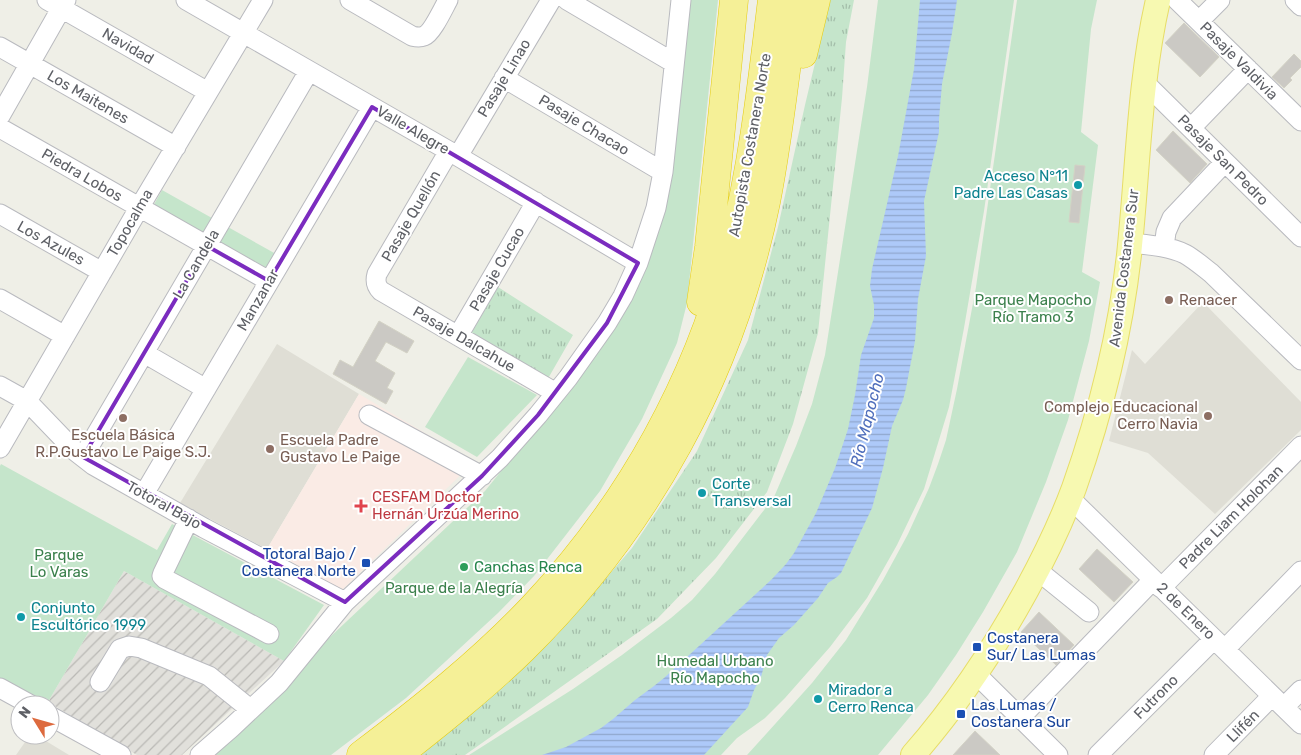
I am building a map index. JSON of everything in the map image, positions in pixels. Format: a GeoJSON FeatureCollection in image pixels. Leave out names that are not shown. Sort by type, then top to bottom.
{"type":"FeatureCollection","features":[{"type":"Feature","properties":{"kind":"highway"},"geometry":{"type":"LineString","coordinates":[[674,404],[698,318],[705,283],[734,0]]}},
{"type":"Feature","properties":{"kind":"highway","name":"Autopista Costanera Norte"},"geometry":{"type":"LineString","coordinates":[[361,755],[429,702],[478,660],[533,607],[558,580],[590,540],[623,494],[652,445],[674,404],[711,318],[733,245],[757,120],[772,0]]}},
{"type":"Feature","properties":{"kind":"highway","name":"Autopista Costanera Norte"},"geometry":{"type":"LineString","coordinates":[[398,755],[494,676],[564,606],[603,559],[650,493],[693,416],[729,333],[740,300],[766,203],[794,0]]}},
{"type":"Feature","properties":{"kind":"highway"},"geometry":{"type":"LineString","coordinates":[[775,148],[798,73],[816,0]]}},
{"type":"Feature","properties":{"kind":"main road","name":"Avenida Costanera Sur"},"geometry":{"type":"LineString","coordinates":[[921,752],[976,674],[1011,618],[1037,570],[1074,489],[1100,407],[1121,313],[1130,244],[1150,39],[1158,0]]}},
{"type":"Feature","properties":{"kind":"street","name":"Valle Alegre"},"geometry":{"type":"LineString","coordinates":[[186,0],[453,153],[638,263]]}},
{"type":"Feature","properties":{"kind":"street","name":"Topocalma"},"geometry":{"type":"LineString","coordinates":[[0,448],[139,208],[263,0]]}},
{"type":"Feature","properties":{"kind":"street"},"geometry":{"type":"LineString","coordinates":[[350,0],[415,37],[422,37],[428,33],[448,0]]}},
{"type":"Feature","properties":{"kind":"street","name":"Pasaje Linao"},"geometry":{"type":"LineString","coordinates":[[453,153],[504,78],[551,0]]}},
{"type":"Feature","properties":{"kind":"street"},"geometry":{"type":"LineString","coordinates":[[567,0],[674,63]]}},
{"type":"Feature","properties":{"kind":"street"},"geometry":{"type":"LineString","coordinates":[[200,755],[279,684],[345,602],[482,476],[523,433],[582,359],[611,316],[626,290],[638,263],[656,208],[663,172],[682,0]]}},
{"type":"Feature","properties":{"kind":"street","name":"Pasaje Valdivia"},"geometry":{"type":"LineString","coordinates":[[1178,0],[1301,121]]}},
{"type":"Feature","properties":{"kind":"street"},"geometry":{"type":"LineString","coordinates":[[1199,21],[1220,0]]}},
{"type":"Feature","properties":{"kind":"street"},"geometry":{"type":"LineString","coordinates":[[1295,0],[1301,6]]}},
{"type":"Feature","properties":{"kind":"street"},"geometry":{"type":"LineString","coordinates":[[0,116],[30,64],[58,3]]}},
{"type":"Feature","properties":{"kind":"street","name":"Navidad"},"geometry":{"type":"LineString","coordinates":[[58,3],[208,92]]}},
{"type":"Feature","properties":{"kind":"street","name":"Los Maitenes"},"geometry":{"type":"LineString","coordinates":[[0,47],[176,147]]}},
{"type":"Feature","properties":{"kind":"street"},"geometry":{"type":"LineString","coordinates":[[1190,128],[1248,69]]}},
{"type":"Feature","properties":{"kind":"street","name":"La Candela"},"geometry":{"type":"LineString","coordinates":[[82,457],[310,71]]}},
{"type":"Feature","properties":{"kind":"street","name":"Pasaje Chacao"},"geometry":{"type":"LineString","coordinates":[[504,78],[663,172]]}},
{"type":"Feature","properties":{"kind":"street","name":"Pasaje San Pedro"},"geometry":{"type":"LineString","coordinates":[[1145,83],[1225,162],[1299,230]]}},
{"type":"Feature","properties":{"kind":"street","name":"Manzanar"},"geometry":{"type":"LineString","coordinates":[[144,494],[372,107]]}},
{"type":"Feature","properties":{"kind":"street","name":"Piedra Lobos"},"geometry":{"type":"LineString","coordinates":[[0,128],[269,281]]}},
{"type":"Feature","properties":{"kind":"street","name":"Pasaje Quellón"},"geometry":{"type":"LineString","coordinates":[[376,283],[377,274],[453,153]]}},
{"type":"Feature","properties":{"kind":"street"},"geometry":{"type":"LineString","coordinates":[[1164,247],[1166,232],[1172,218],[1225,162]]}},
{"type":"Feature","properties":{"kind":"street","name":"Pasaje Cucao"},"geometry":{"type":"LineString","coordinates":[[458,336],[536,202]]}},
{"type":"Feature","properties":{"kind":"street","name":"Los Azules"},"geometry":{"type":"LineString","coordinates":[[0,214],[102,272]]}},
{"type":"Feature","properties":{"kind":"street"},"geometry":{"type":"LineString","coordinates":[[1130,244],[1164,247],[1184,254],[1196,261],[1211,273],[1301,360]]}},
{"type":"Feature","properties":{"kind":"street","name":"Pasaje Dalcahue"},"geometry":{"type":"LineString","coordinates":[[376,283],[381,291],[556,393]]}},
{"type":"Feature","properties":{"kind":"street"},"geometry":{"type":"LineString","coordinates":[[0,299],[65,336]]}},
{"type":"Feature","properties":{"kind":"street"},"geometry":{"type":"LineString","coordinates":[[144,353],[206,389]]}},
{"type":"Feature","properties":{"kind":"street","name":"Totoral Bajo"},"geometry":{"type":"LineString","coordinates":[[0,386],[27,401],[82,457],[105,472],[189,520],[345,602]]}},
{"type":"Feature","properties":{"kind":"street"},"geometry":{"type":"LineString","coordinates":[[369,415],[482,476]]}},
{"type":"Feature","properties":{"kind":"street","name":"Padre Liam Holohan"},"geometry":{"type":"LineString","coordinates":[[1020,718],[1301,446]]}},
{"type":"Feature","properties":{"kind":"street","name":"2 de Enero"},"geometry":{"type":"LineString","coordinates":[[1069,500],[1078,506],[1301,724]]}},
{"type":"Feature","properties":{"kind":"street"},"geometry":{"type":"LineString","coordinates":[[189,520],[162,576],[269,634]]}},
{"type":"Feature","properties":{"kind":"street"},"geometry":{"type":"LineString","coordinates":[[1037,570],[1089,612]]}},
{"type":"Feature","properties":{"kind":"street","name":"Futrono"},"geometry":{"type":"LineString","coordinates":[[1098,755],[1301,571]]}},
{"type":"Feature","properties":{"kind":"street"},"geometry":{"type":"LineString","coordinates":[[100,682],[120,649],[129,646],[140,648],[209,676],[250,709]]}},
{"type":"Feature","properties":{"kind":"street"},"geometry":{"type":"LineString","coordinates":[[976,674],[1020,718],[1048,752]]}},
{"type":"Feature","properties":{"kind":"street"},"geometry":{"type":"LineString","coordinates":[[0,688],[12,695]]}},
{"type":"Feature","properties":{"kind":"street"},"geometry":{"type":"LineString","coordinates":[[1278,702],[1301,690]]}},
{"type":"Feature","properties":{"kind":"street","name":"Llifén"},"geometry":{"type":"LineString","coordinates":[[1214,755],[1278,702]]}},
{"type":"Feature","properties":{"kind":"street"},"geometry":{"type":"LineString","coordinates":[[60,721],[121,755]]}},
{"type":"Feature","properties":{"kind":"highlighted area"},"geometry":{"type":"Polygon","coordinates":[[[372,107],[638,263],[607,323],[538,415],[482,476],[345,602],[83,457],[207,246],[269,281],[372,107]]]}},
{"type":"Feature","properties":{"kind":"shaded area","name":"Complejo Educacional Cerro Navia"},"geometry":{"type":"Polygon","coordinates":[[[1203,302],[1301,402],[1301,430],[1215,514],[1148,453],[1109,441],[1132,350],[1145,364],[1203,302]]]}},
{"type":"Feature","properties":{"kind":"shaded area","name":"Escuela Padre Gustavo Le Paige"},"geometry":{"type":"Polygon","coordinates":[[[277,344],[359,394],[267,549],[180,503],[277,344]]]}},
{"type":"Feature","properties":{"kind":"shaded area","name":"CESFAM Doctor Hernán Urzúa Merino"},"geometry":{"type":"Polygon","coordinates":[[[359,394],[474,462],[342,590],[267,549],[359,394]]]}},
{"type":"Feature","properties":{"kind":"shaded area"},"geometry":{"type":"Polygon","coordinates":[[[124,571],[284,661],[182,755],[137,755],[60,709],[60,695],[52,695],[124,571]]]}},
{"type":"Feature","properties":{"kind":"shaded area"},"geometry":{"type":"Polygon","coordinates":[[[23,745],[52,745],[69,755],[16,755],[23,745]]]}},
{"type":"Feature","properties":{"kind":"green space","name":"Parque de la Alegría"},"geometry":{"type":"Polygon","coordinates":[[[684,0],[718,0],[687,303],[677,343],[667,365],[642,419],[600,491],[534,576],[498,613],[406,698],[331,755],[210,755],[276,699],[329,638],[485,491],[534,430],[625,303],[663,218],[677,103],[684,0]]]}},
{"type":"Feature","properties":{"kind":"green space"},"geometry":{"type":"Polygon","coordinates":[[[830,0],[854,0],[846,42],[818,333],[793,424],[767,492],[716,558],[657,619],[465,755],[416,755],[478,707],[556,636],[632,548],[697,451],[748,340],[778,227],[830,0]]]}},
{"type":"Feature","properties":{"kind":"green space","name":"Humedal Urbano Río Mapocho"},"geometry":{"type":"Polygon","coordinates":[[[878,0],[1014,0],[984,211],[949,407],[924,489],[897,545],[867,598],[830,647],[765,718],[737,738],[721,755],[469,755],[573,689],[671,618],[692,600],[715,574],[774,497],[812,404],[825,355],[867,87],[878,0]]]}},
{"type":"Feature","properties":{"kind":"green space","name":"Parque Mapocho Río Tramo 3"},"geometry":{"type":"Polygon","coordinates":[[[1017,0],[1097,0],[1091,29],[1081,132],[1098,145],[1082,272],[1100,282],[1089,341],[1068,420],[1046,482],[1017,552],[983,612],[928,695],[878,755],[747,755],[812,683],[846,640],[883,580],[908,534],[938,464],[946,440],[957,389],[976,287],[1017,0]]]}},
{"type":"Feature","properties":{"kind":"green space"},"geometry":{"type":"Polygon","coordinates":[[[162,190],[276,254],[266,272],[152,208],[162,190]]]}},
{"type":"Feature","properties":{"kind":"green space"},"geometry":{"type":"Polygon","coordinates":[[[498,287],[573,335],[546,382],[475,341],[472,332],[498,287]]]}},
{"type":"Feature","properties":{"kind":"green space"},"geometry":{"type":"Polygon","coordinates":[[[468,357],[537,395],[477,457],[425,427],[468,357]]]}},
{"type":"Feature","properties":{"kind":"green space","name":"Parque Lo Varas"},"geometry":{"type":"Polygon","coordinates":[[[1,464],[157,550],[172,524],[324,605],[284,661],[124,571],[52,695],[34,695],[0,678],[1,464]]]}},
{"type":"Feature","properties":{"kind":"water","name":"Río Mapocho"},"geometry":{"type":"Polygon","coordinates":[[[920,0],[957,0],[942,84],[939,132],[924,201],[926,256],[918,299],[915,341],[903,400],[892,426],[872,508],[841,573],[828,583],[818,598],[794,625],[779,638],[767,655],[761,677],[748,707],[704,755],[542,755],[566,747],[601,728],[664,678],[786,564],[816,513],[835,468],[848,429],[861,355],[874,318],[874,305],[870,286],[872,269],[898,156],[914,69],[920,0]]]}},
{"type":"Feature","properties":{"kind":"building"},"geometry":{"type":"Polygon","coordinates":[[[1184,23],[1219,57],[1200,77],[1165,43],[1184,23]]]}},
{"type":"Feature","properties":{"kind":"building"},"geometry":{"type":"Polygon","coordinates":[[[1294,54],[1301,61],[1301,67],[1290,78],[1292,80],[1284,88],[1272,77],[1294,54]]]}},
{"type":"Feature","properties":{"kind":"building"},"geometry":{"type":"Polygon","coordinates":[[[1173,131],[1207,164],[1190,183],[1156,150],[1173,131]]]}},
{"type":"Feature","properties":{"kind":"building","name":"Acceso N°11 Padre Las Casas"},"geometry":{"type":"Polygon","coordinates":[[[1075,165],[1085,166],[1079,223],[1069,222],[1075,165]]]}},
{"type":"Feature","properties":{"kind":"building"},"geometry":{"type":"Polygon","coordinates":[[[379,321],[414,341],[407,353],[386,342],[375,361],[395,373],[387,388],[393,391],[386,404],[333,374],[340,360],[353,367],[379,321]]]}},
{"type":"Feature","properties":{"kind":"building"},"geometry":{"type":"Polygon","coordinates":[[[1097,549],[1133,582],[1114,602],[1079,569],[1097,549]]]}},
{"type":"Feature","properties":{"kind":"building"},"geometry":{"type":"Polygon","coordinates":[[[1039,612],[1074,645],[1056,665],[1021,632],[1039,612]]]}},
{"type":"Feature","properties":{"kind":"building"},"geometry":{"type":"Polygon","coordinates":[[[975,731],[1000,755],[953,755],[975,731]]]}},
{"type":"Feature","properties":{"kind":"place","name":"Acceso N°11 Padre Las Casas"},"geometry":{"type":"Point","coordinates":[1078,185]}},
{"type":"Feature","properties":{"kind":"place","name":"Renacer"},"geometry":{"type":"Point","coordinates":[1169,300]}},
{"type":"Feature","properties":{"kind":"place","name":"Complejo Educacional Cerro Navia"},"geometry":{"type":"Point","coordinates":[1208,416]}},
{"type":"Feature","properties":{"kind":"place","name":"Escuela Básica R.P.Gustavo Le Paige S.J."},"geometry":{"type":"Point","coordinates":[123,418]}},
{"type":"Feature","properties":{"kind":"place","name":"Escuela Padre Gustavo Le Paige"},"geometry":{"type":"Point","coordinates":[270,449]}},
{"type":"Feature","properties":{"kind":"place","name":"Corte Transversal"},"geometry":{"type":"Point","coordinates":[702,493]}},
{"type":"Feature","properties":{"kind":"place","name":"CESFAM Doctor Hernán Urzúa Merino"},"geometry":{"type":"Point","coordinates":[361,506]}},
{"type":"Feature","properties":{"kind":"place","name":"Totoral Bajo / Costanera Norte"},"geometry":{"type":"Point","coordinates":[366,563]}},
{"type":"Feature","properties":{"kind":"place","name":"Canchas Renca"},"geometry":{"type":"Point","coordinates":[464,567]}},
{"type":"Feature","properties":{"kind":"place","name":"Conjunto Escultórico 1999"},"geometry":{"type":"Point","coordinates":[21,617]}},
{"type":"Feature","properties":{"kind":"place","name":"Costanera Sur/ Las Lumas"},"geometry":{"type":"Point","coordinates":[977,647]}},
{"type":"Feature","properties":{"kind":"place","name":"Mirador a Cerro Renca"},"geometry":{"type":"Point","coordinates":[818,699]}},
{"type":"Feature","properties":{"kind":"place","name":"Las Lumas / Costanera Sur"},"geometry":{"type":"Point","coordinates":[961,714]}}]}
